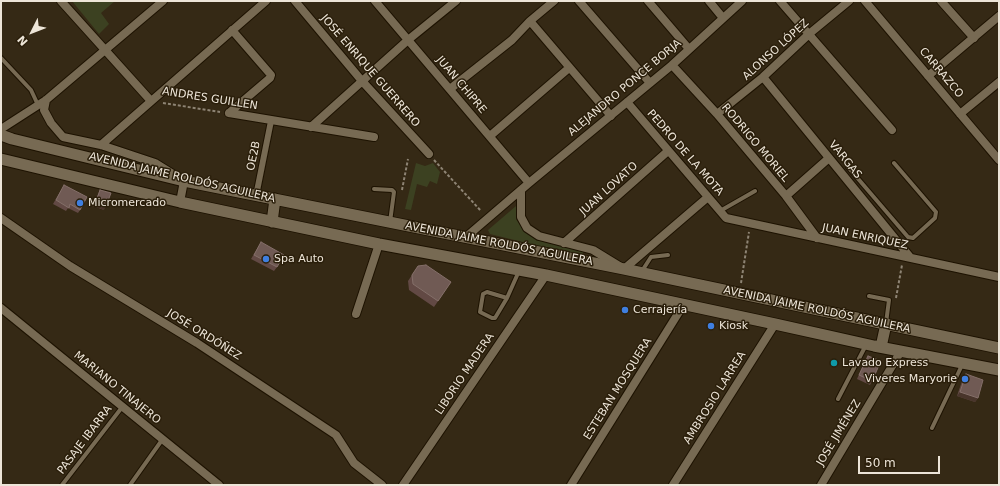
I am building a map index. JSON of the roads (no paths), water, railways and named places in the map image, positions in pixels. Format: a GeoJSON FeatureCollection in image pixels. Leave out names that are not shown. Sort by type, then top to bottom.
{"type":"FeatureCollection","features":[{"type":"Feature","properties":{"kind":"street","name":"ANDRES GUILLEN"},"geometry":{"type":"LineString","coordinates":[[62,1],[151,101]]}},
{"type":"Feature","properties":{"kind":"street"},"geometry":{"type":"LineString","coordinates":[[1,129],[46,100],[163,1]]}},
{"type":"Feature","properties":{"kind":"street"},"geometry":{"type":"LineString","coordinates":[[101,145],[266,1]]}},
{"type":"Feature","properties":{"kind":"street","name":"JOSÉ ENRIQUE GUERRERO"},"geometry":{"type":"LineString","coordinates":[[295,1],[362,82],[430,154]]}},
{"type":"Feature","properties":{"kind":"street","name":"JUAN CHIPRE"},"geometry":{"type":"LineString","coordinates":[[375,1],[530,183]]}},
{"type":"Feature","properties":{"kind":"street"},"geometry":{"type":"LineString","coordinates":[[311,127],[408,40],[456,1]]}},
{"type":"Feature","properties":{"kind":"street"},"geometry":{"type":"LineString","coordinates":[[450,90],[512,40],[530,21],[554,1]]}},
{"type":"Feature","properties":{"kind":"street"},"geometry":{"type":"LineString","coordinates":[[579,1],[650,83]]}},
{"type":"Feature","properties":{"kind":"street"},"geometry":{"type":"LineString","coordinates":[[648,1],[689,49]]}},
{"type":"Feature","properties":{"kind":"street"},"geometry":{"type":"LineString","coordinates":[[709,1],[723,18]]}},
{"type":"Feature","properties":{"kind":"street","name":"ALEJANDRO PONCE BORJA"},"geometry":{"type":"LineString","coordinates":[[466,237],[672,65],[742,1]]}},
{"type":"Feature","properties":{"kind":"street"},"geometry":{"type":"LineString","coordinates":[[780,1],[892,130]]}},
{"type":"Feature","properties":{"kind":"street","name":"ALONSO LÓPEZ"},"geometry":{"type":"LineString","coordinates":[[717,114],[763,77],[849,1]]}},
{"type":"Feature","properties":{"kind":"street","name":"CARRAZCO"},"geometry":{"type":"LineString","coordinates":[[865,1],[999,160]]}},
{"type":"Feature","properties":{"kind":"street"},"geometry":{"type":"LineString","coordinates":[[941,1],[974,38]]}},
{"type":"Feature","properties":{"kind":"street"},"geometry":{"type":"LineString","coordinates":[[928,76],[999,16]]}},
{"type":"Feature","properties":{"kind":"street"},"geometry":{"type":"LineString","coordinates":[[530,21],[611,116]]}},
{"type":"Feature","properties":{"kind":"street","name":"ANDRES GUILLEN"},"geometry":{"type":"LineString","coordinates":[[232,30],[270,76],[270,78],[229,113],[374,137]]}},
{"type":"Feature","properties":{"kind":"street","name":"RODRIGO MORIEL"},"geometry":{"type":"LineString","coordinates":[[672,65],[717,114],[786,196],[817,238]]}},
{"type":"Feature","properties":{"kind":"street"},"geometry":{"type":"LineString","coordinates":[[490,136],[570,68]]}},
{"type":"Feature","properties":{"kind":"street","name":"VARGAS"},"geometry":{"type":"LineString","coordinates":[[763,77],[829,158],[906,257]]}},
{"type":"Feature","properties":{"kind":"street"},"geometry":{"type":"LineString","coordinates":[[960,114],[999,82]]}},
{"type":"Feature","properties":{"kind":"street"},"geometry":{"type":"LineString","coordinates":[[46,100],[44,110],[51,123],[63,137],[101,145],[155,163],[184,181],[180,202]]}},
{"type":"Feature","properties":{"kind":"street","name":"PEDRO DE LA MOTA"},"geometry":{"type":"LineString","coordinates":[[627,102],[726,218]]}},
{"type":"Feature","properties":{"kind":"street","name":"OE2B"},"geometry":{"type":"LineString","coordinates":[[256,196],[271,121]]}},
{"type":"Feature","properties":{"kind":"street","name":"AVENIDA JAIME ROLDÓS AGUILERA"},"geometry":{"type":"LineString","coordinates":[[1,135],[184,181],[624,269],[999,348]]}},
{"type":"Feature","properties":{"kind":"street"},"geometry":{"type":"LineString","coordinates":[[992,152],[999,146]]}},
{"type":"Feature","properties":{"kind":"street","name":"JUAN LOVATO"},"geometry":{"type":"LineString","coordinates":[[564,243],[668,151]]}},
{"type":"Feature","properties":{"kind":"street"},"geometry":{"type":"LineString","coordinates":[[786,196],[829,158]]}},
{"type":"Feature","properties":{"kind":"street","name":"AVENIDA JAIME ROLDÓS AGUILERA"},"geometry":{"type":"LineString","coordinates":[[1,159],[180,202],[272,222],[519,270],[684,304],[881,348],[999,370]]}},
{"type":"Feature","properties":{"kind":"street"},"geometry":{"type":"LineString","coordinates":[[521,191],[521,217],[527,228],[539,236],[593,250],[624,269],[708,197]]}},
{"type":"Feature","properties":{"kind":"street"},"geometry":{"type":"LineString","coordinates":[[272,222],[275,199]]}},
{"type":"Feature","properties":{"kind":"street","name":"JOSÉ ORDÓÑEZ"},"geometry":{"type":"LineString","coordinates":[[1,218],[70,266],[197,343],[336,435],[354,463],[382,485]]}},
{"type":"Feature","properties":{"kind":"street","name":"JUAN ENRIQUEZ"},"geometry":{"type":"LineString","coordinates":[[726,218],[999,277]]}},
{"type":"Feature","properties":{"kind":"street"},"geometry":{"type":"LineString","coordinates":[[356,314],[379,244]]}},
{"type":"Feature","properties":{"kind":"street","name":"LIBORIO MADERA"},"geometry":{"type":"LineString","coordinates":[[403,485],[546,276]]}},
{"type":"Feature","properties":{"kind":"street","name":"ESTEBAN MOSQUERA"},"geometry":{"type":"LineString","coordinates":[[571,485],[684,304]]}},
{"type":"Feature","properties":{"kind":"street","name":"MARIANO TINAJERO"},"geometry":{"type":"LineString","coordinates":[[2,312],[123,406],[162,440],[219,485]]}},
{"type":"Feature","properties":{"kind":"street","name":"AMBROSIO LARREA"},"geometry":{"type":"LineString","coordinates":[[673,485],[775,324]]}},
{"type":"Feature","properties":{"kind":"street"},"geometry":{"type":"LineString","coordinates":[[881,348],[886,324]]}},
{"type":"Feature","properties":{"kind":"street","name":"JOSÉ JIMÉNEZ"},"geometry":{"type":"LineString","coordinates":[[821,485],[901,351]]}},
{"type":"Feature","properties":{"kind":"lane"},"geometry":{"type":"LineString","coordinates":[[1,58],[31,90],[39,105]]}},
{"type":"Feature","properties":{"kind":"lane"},"geometry":{"type":"LineString","coordinates":[[848,167],[908,237],[913,238],[935,218],[936,212],[894,163]]}},
{"type":"Feature","properties":{"kind":"lane"},"geometry":{"type":"LineString","coordinates":[[374,189],[392,190],[394,192],[390,222]]}},
{"type":"Feature","properties":{"kind":"lane"},"geometry":{"type":"LineString","coordinates":[[720,211],[755,191]]}},
{"type":"Feature","properties":{"kind":"lane"},"geometry":{"type":"LineString","coordinates":[[641,273],[651,258],[668,255]]}},
{"type":"Feature","properties":{"kind":"lane"},"geometry":{"type":"LineString","coordinates":[[507,298],[485,292],[483,294],[480,312],[495,318],[507,298],[519,270]]}},
{"type":"Feature","properties":{"kind":"lane"},"geometry":{"type":"LineString","coordinates":[[870,296],[889,300],[886,324]]}},
{"type":"Feature","properties":{"kind":"lane"},"geometry":{"type":"LineString","coordinates":[[838,398],[866,344]]}},
{"type":"Feature","properties":{"kind":"lane"},"geometry":{"type":"LineString","coordinates":[[932,428],[963,363]]}},
{"type":"Feature","properties":{"kind":"lane","name":"PASAJE IBARRA"},"geometry":{"type":"LineString","coordinates":[[62,485],[123,406]]}},
{"type":"Feature","properties":{"kind":"lane"},"geometry":{"type":"LineString","coordinates":[[130,485],[162,440]]}},
{"type":"Feature","properties":{"kind":"place","name":"Micromercado"},"geometry":{"type":"Point","coordinates":[80,203]}},
{"type":"Feature","properties":{"kind":"place","name":"Spa Auto"},"geometry":{"type":"Point","coordinates":[266,259]}},
{"type":"Feature","properties":{"kind":"place","name":"Cerrajería"},"geometry":{"type":"Point","coordinates":[625,310]}},
{"type":"Feature","properties":{"kind":"place","name":"Kiosk"},"geometry":{"type":"Point","coordinates":[711,326]}},
{"type":"Feature","properties":{"kind":"place","name":"Lavado Express"},"geometry":{"type":"Point","coordinates":[834,363]}},
{"type":"Feature","properties":{"kind":"place","name":"Viveres Maryorie"},"geometry":{"type":"Point","coordinates":[965,379]}}]}
